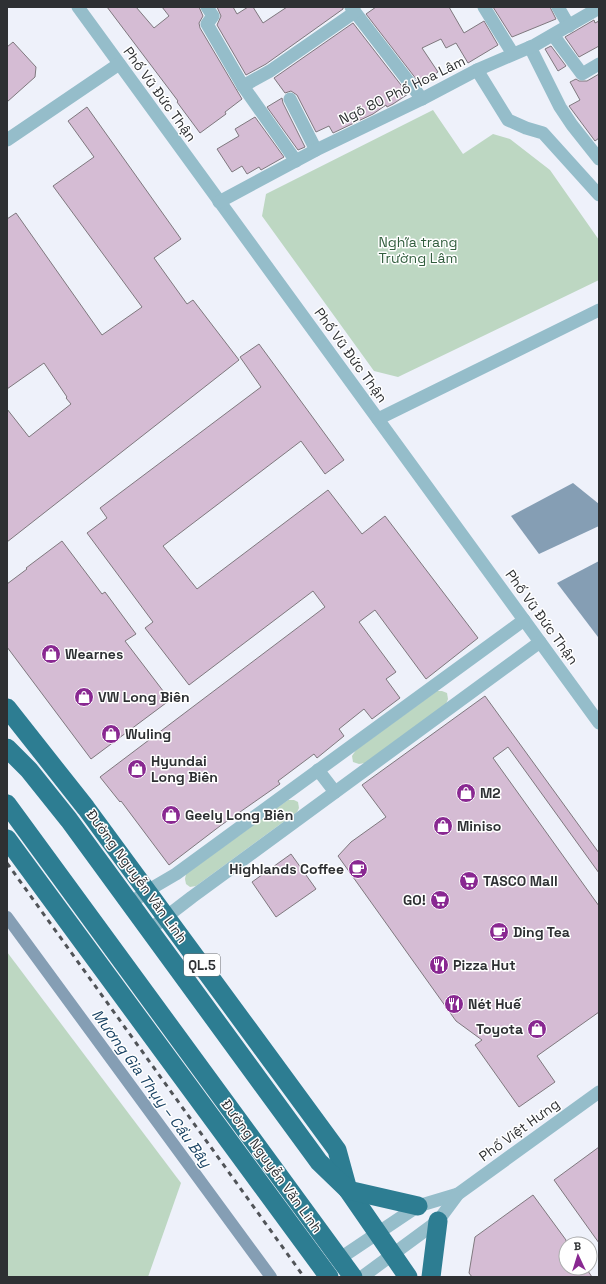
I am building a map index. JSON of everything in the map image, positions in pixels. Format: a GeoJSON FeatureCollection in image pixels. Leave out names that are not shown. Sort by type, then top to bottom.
{"type":"FeatureCollection","features":[{"type":"Feature","properties":{"kind":"highway","name":"Đường Nguyễn Văn Linh"},"geometry":{"type":"LineString","coordinates":[[7,708],[86,808],[337,1150],[348,1190]]}},
{"type":"Feature","properties":{"kind":"highway"},"geometry":{"type":"LineString","coordinates":[[7,724],[29,770]]}},
{"type":"Feature","properties":{"kind":"highway","name":"Đường Nguyễn Văn Linh"},"geometry":{"type":"LineString","coordinates":[[7,748],[29,770],[69,820],[319,1162],[348,1190],[408,1277]]}},
{"type":"Feature","properties":{"kind":"highway","name":"Đường Nguyễn Văn Linh"},"geometry":{"type":"LineString","coordinates":[[7,804],[353,1277]]}},
{"type":"Feature","properties":{"kind":"highway","name":"Đường Nguyễn Văn Linh"},"geometry":{"type":"LineString","coordinates":[[7,839],[329,1277]]}},
{"type":"Feature","properties":{"kind":"highway"},"geometry":{"type":"LineString","coordinates":[[194,1093],[211,1083]]}},
{"type":"Feature","properties":{"kind":"highway"},"geometry":{"type":"LineString","coordinates":[[348,1190],[418,1206]]}},
{"type":"Feature","properties":{"kind":"highway"},"geometry":{"type":"LineString","coordinates":[[431,1277],[438,1221]]}},
{"type":"Feature","properties":{"kind":"street","name":"Phố Vũ Đức Thận"},"geometry":{"type":"LineString","coordinates":[[78,7],[599,723]]}},
{"type":"Feature","properties":{"kind":"street"},"geometry":{"type":"LineString","coordinates":[[207,7],[213,16],[207,24],[243,86],[296,161]]}},
{"type":"Feature","properties":{"kind":"street"},"geometry":{"type":"LineString","coordinates":[[484,7],[513,54]]}},
{"type":"Feature","properties":{"kind":"street"},"geometry":{"type":"LineString","coordinates":[[558,7],[569,26]]}},
{"type":"Feature","properties":{"kind":"street","name":"Ngõ 80 Phố Hoa Lâm"},"geometry":{"type":"LineString","coordinates":[[219,202],[316,150],[422,99],[477,70],[530,47],[599,8]]}},
{"type":"Feature","properties":{"kind":"street"},"geometry":{"type":"LineString","coordinates":[[243,86],[270,71],[353,10],[422,99]]}},
{"type":"Feature","properties":{"kind":"street"},"geometry":{"type":"LineString","coordinates":[[553,35],[582,74],[599,64]]}},
{"type":"Feature","properties":{"kind":"street"},"geometry":{"type":"LineString","coordinates":[[530,47],[560,107],[572,125],[599,159]]}},
{"type":"Feature","properties":{"kind":"street"},"geometry":{"type":"LineString","coordinates":[[7,140],[119,64]]}},
{"type":"Feature","properties":{"kind":"street"},"geometry":{"type":"LineString","coordinates":[[477,70],[508,120],[526,128],[543,132],[599,195]]}},
{"type":"Feature","properties":{"kind":"street"},"geometry":{"type":"LineString","coordinates":[[290,98],[316,150]]}},
{"type":"Feature","properties":{"kind":"street"},"geometry":{"type":"LineString","coordinates":[[378,419],[599,310]]}},
{"type":"Feature","properties":{"kind":"street"},"geometry":{"type":"LineString","coordinates":[[130,904],[147,891],[176,874],[524,620]]}},
{"type":"Feature","properties":{"kind":"street"},"geometry":{"type":"LineString","coordinates":[[149,930],[198,892],[540,642]]}},
{"type":"Feature","properties":{"kind":"street"},"geometry":{"type":"LineString","coordinates":[[318,770],[335,792]]}},
{"type":"Feature","properties":{"kind":"street","name":"Phố Việt Hưng"},"geometry":{"type":"LineString","coordinates":[[362,1277],[438,1221],[458,1194],[599,1092]]}},
{"type":"Feature","properties":{"kind":"street","name":"Phố Việt Hưng"},"geometry":{"type":"LineString","coordinates":[[340,1259],[418,1206],[458,1194]]}},
{"type":"Feature","properties":{"kind":"green space","name":"Nghĩa trang Trường Lâm"},"geometry":{"type":"Polygon","coordinates":[[[433,110],[463,154],[493,134],[510,139],[550,170],[599,240],[599,280],[398,377],[374,371],[262,216],[266,194],[433,110]]]}},
{"type":"Feature","properties":{"kind":"green space"},"geometry":{"type":"Polygon","coordinates":[[[437,691],[447,693],[448,699],[446,704],[365,763],[359,764],[353,762],[352,756],[356,750],[437,691]]]}},
{"type":"Feature","properties":{"kind":"green space"},"geometry":{"type":"Polygon","coordinates":[[[288,800],[298,802],[299,808],[297,812],[196,886],[190,887],[186,884],[186,874],[288,800]]]}},
{"type":"Feature","properties":{"kind":"green space"},"geometry":{"type":"Polygon","coordinates":[[[7,952],[181,1183],[148,1277],[7,1277],[7,952]]]}},
{"type":"Feature","properties":{"kind":"water"},"geometry":{"type":"Polygon","coordinates":[[[573,483],[599,504],[599,526],[539,554],[511,516],[573,483]]]}},
{"type":"Feature","properties":{"kind":"water"},"geometry":{"type":"Polygon","coordinates":[[[599,561],[599,637],[598,637],[557,583],[599,561]]]}},
{"type":"Feature","properties":{"kind":"building"},"geometry":{"type":"Polygon","coordinates":[[[107,7],[136,7],[154,28],[169,16],[162,7],[199,7],[203,16],[199,23],[200,28],[242,99],[225,112],[226,114],[200,133],[177,102],[178,101],[107,7]]]}},
{"type":"Feature","properties":{"kind":"building"},"geometry":{"type":"Polygon","coordinates":[[[217,7],[233,7],[237,14],[248,7],[253,7],[263,23],[287,7],[343,7],[343,9],[266,64],[246,75],[217,25],[221,16],[217,7]]]}},
{"type":"Feature","properties":{"kind":"building"},"geometry":{"type":"Polygon","coordinates":[[[376,7],[449,7],[464,33],[484,21],[498,45],[468,63],[456,43],[446,48],[441,39],[422,48],[438,72],[420,84],[366,14],[376,7]]]}},
{"type":"Feature","properties":{"kind":"building"},"geometry":{"type":"Polygon","coordinates":[[[493,7],[550,7],[556,19],[512,37],[493,7]]]}},
{"type":"Feature","properties":{"kind":"building"},"geometry":{"type":"Polygon","coordinates":[[[594,20],[595,23],[599,21],[599,46],[579,57],[565,37],[594,20]]]}},
{"type":"Feature","properties":{"kind":"building"},"geometry":{"type":"Polygon","coordinates":[[[353,23],[408,94],[393,104],[387,107],[386,105],[373,114],[333,133],[329,126],[316,132],[297,95],[291,91],[285,93],[274,78],[353,23]]]}},
{"type":"Feature","properties":{"kind":"building"},"geometry":{"type":"Polygon","coordinates":[[[13,42],[36,67],[35,77],[7,102],[7,47],[13,42]]]}},
{"type":"Feature","properties":{"kind":"building"},"geometry":{"type":"Polygon","coordinates":[[[551,46],[566,66],[558,71],[545,49],[551,46]]]}},
{"type":"Feature","properties":{"kind":"building"},"geometry":{"type":"Polygon","coordinates":[[[599,74],[599,138],[595,141],[569,106],[580,100],[570,82],[576,79],[579,81],[587,81],[599,74]]]}},
{"type":"Feature","properties":{"kind":"building"},"geometry":{"type":"Polygon","coordinates":[[[282,98],[283,103],[305,147],[298,150],[267,107],[282,98]]]}},
{"type":"Feature","properties":{"kind":"building"},"geometry":{"type":"Polygon","coordinates":[[[87,107],[181,239],[154,258],[187,304],[193,300],[239,360],[7,542],[7,409],[29,437],[71,404],[44,363],[7,389],[7,219],[16,213],[102,335],[142,307],[53,186],[94,157],[68,121],[87,107]]]}},
{"type":"Feature","properties":{"kind":"building"},"geometry":{"type":"Polygon","coordinates":[[[255,117],[284,157],[261,170],[259,167],[247,174],[242,166],[232,172],[217,149],[239,136],[235,129],[255,117]]]}},
{"type":"Feature","properties":{"kind":"building"},"geometry":{"type":"Polygon","coordinates":[[[259,344],[344,460],[325,474],[301,441],[163,546],[197,589],[328,490],[362,534],[385,516],[478,638],[426,679],[375,610],[359,622],[396,672],[386,679],[400,698],[372,719],[364,709],[339,729],[344,736],[317,758],[314,754],[278,781],[280,784],[220,826],[169,865],[121,801],[120,802],[100,777],[325,607],[313,591],[189,685],[145,628],[153,622],[87,533],[107,518],[100,508],[261,387],[240,357],[259,344]]]}},
{"type":"Feature","properties":{"kind":"building"},"geometry":{"type":"Polygon","coordinates":[[[62,541],[102,594],[105,592],[136,634],[125,641],[170,700],[91,759],[7,647],[7,584],[62,541]]]}},
{"type":"Feature","properties":{"kind":"building","name":"TASCO Mall"},"geometry":{"type":"Polygon","coordinates":[[[485,696],[599,853],[599,873],[508,747],[493,758],[599,906],[599,1012],[537,1056],[555,1082],[519,1107],[475,1045],[482,1040],[456,1021],[338,856],[351,842],[386,817],[362,785],[485,696]]]}},
{"type":"Feature","properties":{"kind":"building"},"geometry":{"type":"Polygon","coordinates":[[[291,854],[316,889],[276,917],[252,882],[291,854]]]}},
{"type":"Feature","properties":{"kind":"building"},"geometry":{"type":"Polygon","coordinates":[[[599,1147],[599,1243],[598,1236],[594,1236],[554,1180],[599,1147]]]}},
{"type":"Feature","properties":{"kind":"building"},"geometry":{"type":"Polygon","coordinates":[[[533,1195],[563,1236],[558,1236],[558,1276],[592,1277],[472,1277],[469,1273],[475,1237],[533,1195]]]}},
{"type":"Feature","properties":{"kind":"waterway","name":"Mương Gia Thụy – Cầu Bây"},"geometry":{"type":"LineString","coordinates":[[7,917],[271,1277]]}},
{"type":"Feature","properties":{"kind":"railway"},"geometry":{"type":"LineString","coordinates":[[7,863],[304,1277]]}},
{"type":"Feature","properties":{"kind":"place","name":"Wearnes"},"geometry":{"type":"Point","coordinates":[51,654]}},
{"type":"Feature","properties":{"kind":"place","name":"VW Long Biên"},"geometry":{"type":"Point","coordinates":[84,697]}},
{"type":"Feature","properties":{"kind":"place","name":"Wuling"},"geometry":{"type":"Point","coordinates":[111,734]}},
{"type":"Feature","properties":{"kind":"place","name":"Hyundai Long Biên"},"geometry":{"type":"Point","coordinates":[137,769]}},
{"type":"Feature","properties":{"kind":"place","name":"M2"},"geometry":{"type":"Point","coordinates":[466,793]}},
{"type":"Feature","properties":{"kind":"place","name":"Geely Long Biên"},"geometry":{"type":"Point","coordinates":[171,815]}},
{"type":"Feature","properties":{"kind":"place","name":"Miniso"},"geometry":{"type":"Point","coordinates":[443,826]}},
{"type":"Feature","properties":{"kind":"place","name":"Highlands Coffee"},"geometry":{"type":"Point","coordinates":[358,869]}},
{"type":"Feature","properties":{"kind":"place","name":"TASCO Mall"},"geometry":{"type":"Point","coordinates":[469,881]}},
{"type":"Feature","properties":{"kind":"place","name":"GO!"},"geometry":{"type":"Point","coordinates":[440,900]}},
{"type":"Feature","properties":{"kind":"place","name":"Ding Tea"},"geometry":{"type":"Point","coordinates":[499,932]}},
{"type":"Feature","properties":{"kind":"place","name":"Pizza Hut"},"geometry":{"type":"Point","coordinates":[439,965]}},
{"type":"Feature","properties":{"kind":"place","name":"Nét Huế"},"geometry":{"type":"Point","coordinates":[454,1004]}},
{"type":"Feature","properties":{"kind":"place","name":"Toyota"},"geometry":{"type":"Point","coordinates":[537,1029]}}]}
